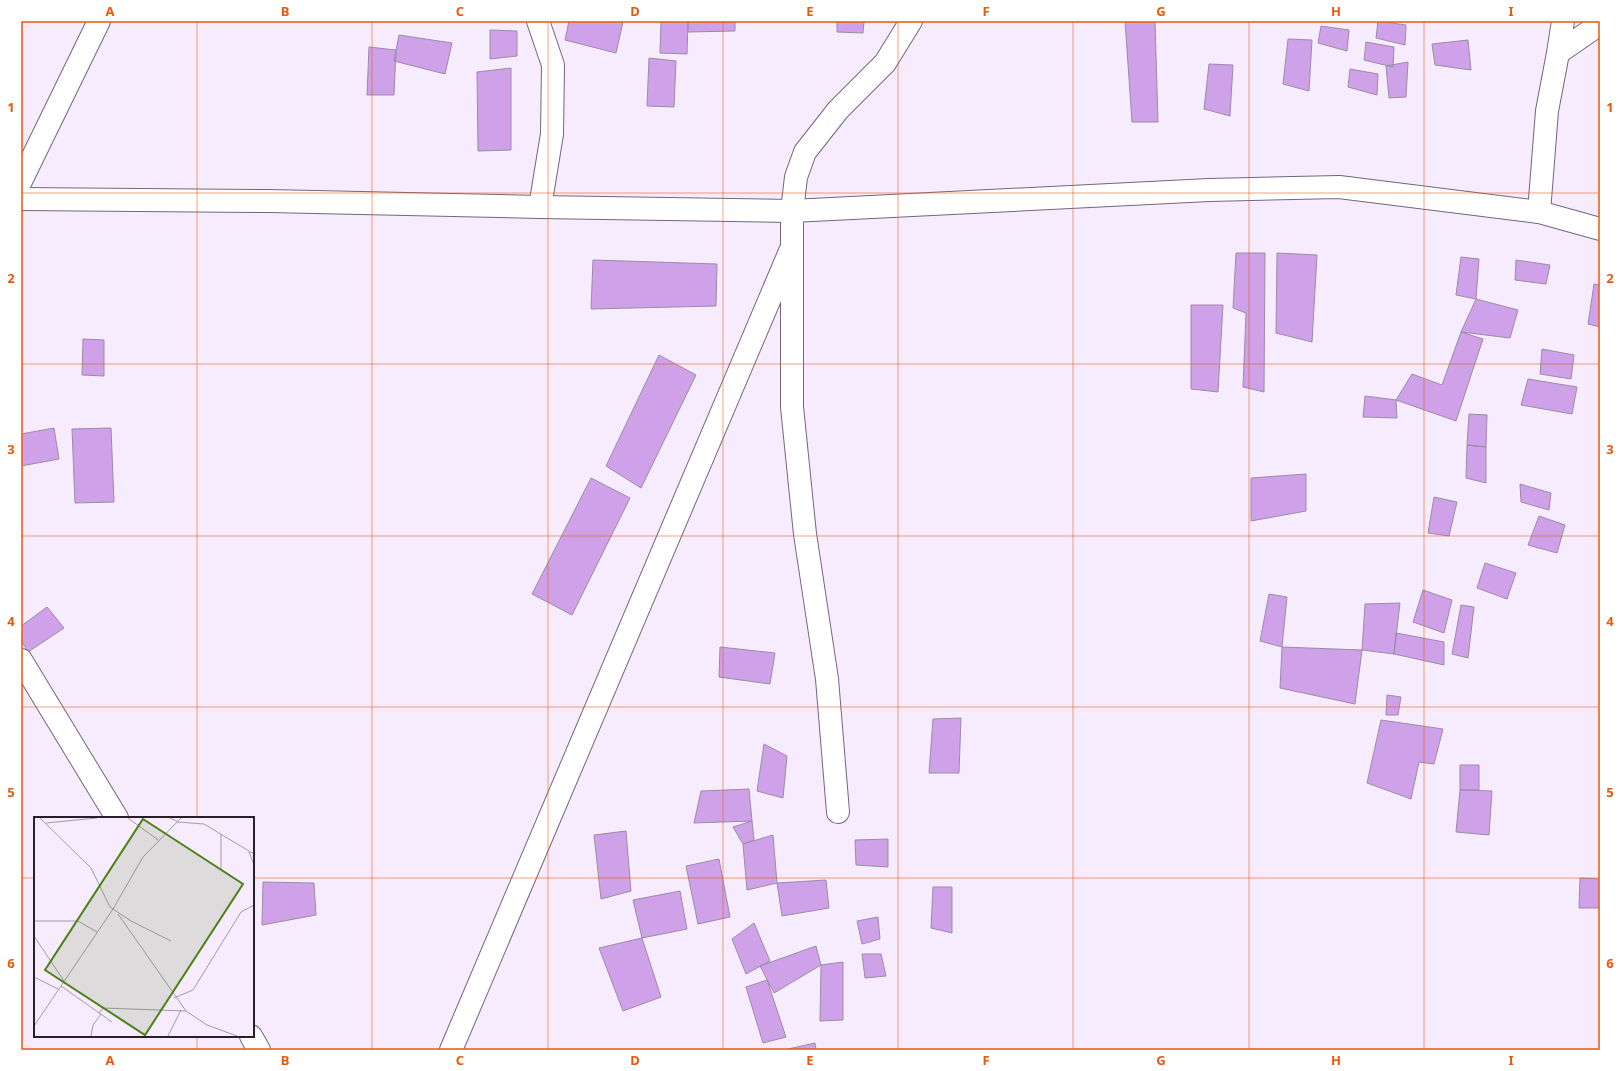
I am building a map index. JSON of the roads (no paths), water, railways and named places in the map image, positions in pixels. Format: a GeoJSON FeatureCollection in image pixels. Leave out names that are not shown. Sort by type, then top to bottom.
{"type":"FeatureCollection","features":[{"type":"Feature","properties":{"kind":"street"},"geometry":{"type":"LineString","coordinates":[[21,181],[99,21]]}},
{"type":"Feature","properties":{"kind":"street"},"geometry":{"type":"LineString","coordinates":[[538,21],[553,65],[552,134],[540,208]]}},
{"type":"Feature","properties":{"kind":"street"},"geometry":{"type":"LineString","coordinates":[[838,812],[827,679],[806,534],[792,407],[792,211],[796,177],[805,152],[838,110],[885,63],[911,21]]}},
{"type":"Feature","properties":{"kind":"street"},"geometry":{"type":"LineString","coordinates":[[1538,212],[1546,111],[1563,21]]}},
{"type":"Feature","properties":{"kind":"street"},"geometry":{"type":"LineString","coordinates":[[1558,53],[1600,24]]}},
{"type":"Feature","properties":{"kind":"street"},"geometry":{"type":"LineString","coordinates":[[21,199],[269,201],[540,208],[792,211],[1209,190],[1339,187],[1538,212],[1600,229]]}},
{"type":"Feature","properties":{"kind":"street"},"geometry":{"type":"LineString","coordinates":[[451,1050],[791,249]]}},
{"type":"Feature","properties":{"kind":"street"},"geometry":{"type":"LineString","coordinates":[[21,660],[116,817]]}},
{"type":"Feature","properties":{"kind":"street"},"geometry":{"type":"LineString","coordinates":[[252,1037],[259,1050]]}}]}
